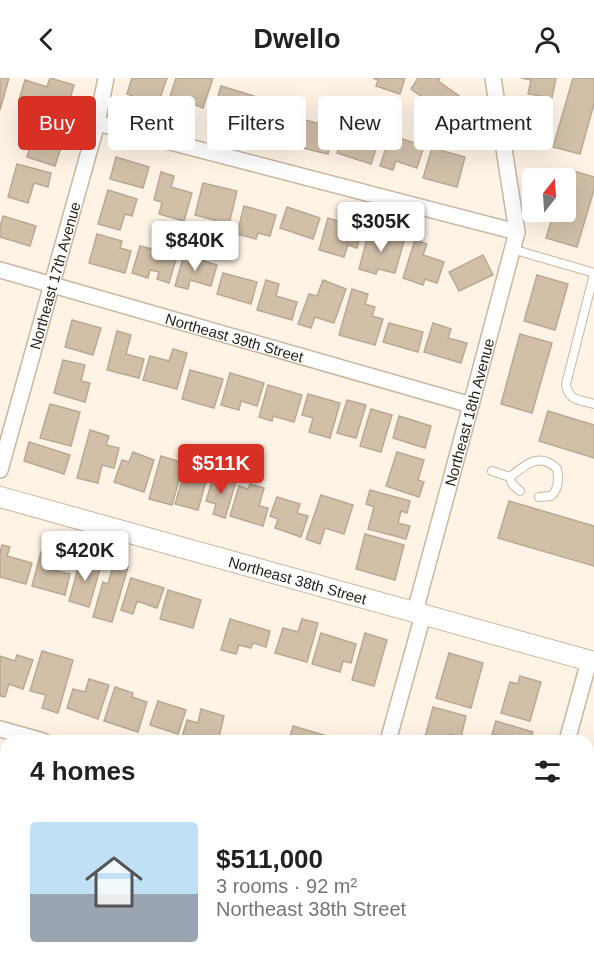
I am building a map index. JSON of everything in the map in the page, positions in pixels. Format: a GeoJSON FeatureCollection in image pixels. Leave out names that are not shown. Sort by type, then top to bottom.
{"type":"FeatureCollection","features":[{"type":"Feature","properties":{"kind":"street","name":"Northeast 17th Avenue"},"geometry":{"type":"LineString","coordinates":[[0,470],[97,123],[105,78]]}},
{"type":"Feature","properties":{"kind":"street","name":"Northeast 18th Avenue"},"geometry":{"type":"LineString","coordinates":[[390,735],[423,615],[417,604],[517,232],[493,78]]}},
{"type":"Feature","properties":{"kind":"street"},"geometry":{"type":"LineString","coordinates":[[97,123],[517,232]]}},
{"type":"Feature","properties":{"kind":"street","name":"Northeast 39th Street"},"geometry":{"type":"LineString","coordinates":[[0,270],[471,405]]}},
{"type":"Feature","properties":{"kind":"street","name":"Northeast 38th Street"},"geometry":{"type":"LineString","coordinates":[[0,497],[591,662]]}},
{"type":"Feature","properties":{"kind":"street"},"geometry":{"type":"LineString","coordinates":[[569,735],[591,662]]}},
{"type":"Feature","properties":{"kind":"street"},"geometry":{"type":"LineString","coordinates":[[0,729],[22,735]]}},
{"type":"Feature","properties":{"kind":"lane"},"geometry":{"type":"LineString","coordinates":[[512,249],[594,274],[566,384],[570,397],[594,404]]}},
{"type":"Feature","properties":{"kind":"lane"},"geometry":{"type":"LineString","coordinates":[[510,477],[531,461],[545,461],[553,464],[558,475],[556,489],[551,496],[539,497]]}},
{"type":"Feature","properties":{"kind":"lane"},"geometry":{"type":"LineString","coordinates":[[492,471],[510,477]]}},
{"type":"Feature","properties":{"kind":"lane"},"geometry":{"type":"LineString","coordinates":[[510,477],[512,484],[520,491]]}},
{"type":"Feature","properties":{"kind":"building"},"geometry":{"type":"Polygon","coordinates":[[[0,78],[9,78],[0,110],[0,78]]]}},
{"type":"Feature","properties":{"kind":"building"},"geometry":{"type":"Polygon","coordinates":[[[50,78],[74,85],[71,96],[20,96],[25,80],[47,87],[50,78]]]}},
{"type":"Feature","properties":{"kind":"building"},"geometry":{"type":"Polygon","coordinates":[[[132,78],[167,78],[161,96],[127,94],[132,78]]]}},
{"type":"Feature","properties":{"kind":"building"},"geometry":{"type":"Polygon","coordinates":[[[176,78],[213,78],[203,108],[195,105],[195,96],[170,96],[176,78]]]}},
{"type":"Feature","properties":{"kind":"building"},"geometry":{"type":"Polygon","coordinates":[[[373,78],[405,78],[400,94],[376,86],[378,80],[373,78]]]}},
{"type":"Feature","properties":{"kind":"building"},"geometry":{"type":"Polygon","coordinates":[[[418,78],[440,78],[438,81],[459,96],[421,96],[411,89],[418,78]]]}},
{"type":"Feature","properties":{"kind":"building"},"geometry":{"type":"Polygon","coordinates":[[[521,78],[556,78],[552,96],[528,94],[531,80],[521,78]]]}},
{"type":"Feature","properties":{"kind":"building"},"geometry":{"type":"Polygon","coordinates":[[[573,78],[594,78],[594,104],[580,154],[553,147],[573,78]]]}},
{"type":"Feature","properties":{"kind":"building"},"geometry":{"type":"Polygon","coordinates":[[[221,86],[254,96],[218,96],[221,86]]]}},
{"type":"Feature","properties":{"kind":"building"},"geometry":{"type":"Polygon","coordinates":[[[306,120],[318,123],[318,150],[329,150],[328,154],[306,149],[306,120]]]}},
{"type":"Feature","properties":{"kind":"building"},"geometry":{"type":"Polygon","coordinates":[[[402,139],[414,143],[414,150],[423,150],[417,168],[396,161],[393,170],[380,166],[385,150],[402,150],[402,139]]]}},
{"type":"Feature","properties":{"kind":"building"},"geometry":{"type":"Polygon","coordinates":[[[29,150],[60,150],[55,166],[27,157],[29,150]]]}},
{"type":"Feature","properties":{"kind":"building"},"geometry":{"type":"Polygon","coordinates":[[[338,150],[376,150],[371,164],[337,153],[338,150]]]}},
{"type":"Feature","properties":{"kind":"building"},"geometry":{"type":"Polygon","coordinates":[[[431,150],[465,157],[457,187],[423,178],[431,150]]]}},
{"type":"Feature","properties":{"kind":"building"},"geometry":{"type":"Polygon","coordinates":[[[116,157],[149,167],[143,188],[110,179],[116,157]]]}},
{"type":"Feature","properties":{"kind":"building"},"geometry":{"type":"Polygon","coordinates":[[[17,164],[51,173],[48,187],[34,183],[28,203],[8,197],[17,164]]]}},
{"type":"Feature","properties":{"kind":"building"},"geometry":{"type":"Polygon","coordinates":[[[161,172],[174,176],[171,187],[192,193],[184,221],[159,214],[162,202],[154,200],[161,172]]]}},
{"type":"Feature","properties":{"kind":"building"},"geometry":{"type":"Polygon","coordinates":[[[576,172],[594,177],[594,190],[577,247],[546,238],[551,222],[576,222],[576,172]]]}},
{"type":"Feature","properties":{"kind":"building"},"geometry":{"type":"Polygon","coordinates":[[[203,183],[237,191],[229,224],[195,215],[203,183]]]}},
{"type":"Feature","properties":{"kind":"building"},"geometry":{"type":"Polygon","coordinates":[[[108,190],[137,199],[132,216],[125,214],[120,230],[98,224],[108,190]]]}},
{"type":"Feature","properties":{"kind":"building"},"geometry":{"type":"Polygon","coordinates":[[[244,206],[276,215],[270,236],[258,233],[256,239],[237,234],[244,206]]]}},
{"type":"Feature","properties":{"kind":"building"},"geometry":{"type":"Polygon","coordinates":[[[287,207],[320,218],[313,239],[280,228],[287,207]]]}},
{"type":"Feature","properties":{"kind":"building"},"geometry":{"type":"Polygon","coordinates":[[[3,216],[36,226],[30,246],[0,237],[3,216]]]}},
{"type":"Feature","properties":{"kind":"building"},"geometry":{"type":"Polygon","coordinates":[[[328,218],[362,228],[357,248],[348,245],[344,257],[319,250],[328,218]]]}},
{"type":"Feature","properties":{"kind":"building"},"geometry":{"type":"Polygon","coordinates":[[[369,231],[404,241],[395,273],[378,269],[376,274],[359,269],[369,231]]]}},
{"type":"Feature","properties":{"kind":"building"},"geometry":{"type":"Polygon","coordinates":[[[97,234],[122,241],[120,248],[131,251],[125,273],[89,263],[97,234]]]}},
{"type":"Feature","properties":{"kind":"building"},"geometry":{"type":"Polygon","coordinates":[[[415,240],[427,244],[423,255],[444,262],[437,283],[425,279],[423,285],[403,278],[415,240]]]}},
{"type":"Feature","properties":{"kind":"building"},"geometry":{"type":"Polygon","coordinates":[[[154,242],[168,245],[165,253],[177,256],[169,283],[157,279],[159,272],[150,270],[148,278],[132,273],[140,246],[152,249],[154,242]]]}},
{"type":"Feature","properties":{"kind":"building"},"geometry":{"type":"Polygon","coordinates":[[[184,255],[217,265],[211,286],[190,280],[188,289],[175,286],[184,255]]]}},
{"type":"Feature","properties":{"kind":"building"},"geometry":{"type":"Polygon","coordinates":[[[483,255],[493,275],[459,291],[449,272],[483,255]]]}},
{"type":"Feature","properties":{"kind":"building"},"geometry":{"type":"Polygon","coordinates":[[[223,273],[257,282],[251,304],[217,294],[223,273]]]}},
{"type":"Feature","properties":{"kind":"building"},"geometry":{"type":"Polygon","coordinates":[[[537,275],[568,284],[555,330],[524,321],[537,275]]]}},
{"type":"Feature","properties":{"kind":"building"},"geometry":{"type":"Polygon","coordinates":[[[266,280],[279,284],[276,296],[297,302],[292,320],[257,310],[266,280]]]}},
{"type":"Feature","properties":{"kind":"building"},"geometry":{"type":"Polygon","coordinates":[[[323,280],[346,289],[334,323],[315,317],[311,328],[298,324],[309,294],[317,296],[323,280]]]}},
{"type":"Feature","properties":{"kind":"building"},"geometry":{"type":"Polygon","coordinates":[[[352,289],[368,294],[365,304],[375,307],[372,316],[383,319],[375,345],[339,335],[352,289]]]}},
{"type":"Feature","properties":{"kind":"building"},"geometry":{"type":"Polygon","coordinates":[[[72,320],[101,328],[93,355],[65,347],[72,320]]]}},
{"type":"Feature","properties":{"kind":"building"},"geometry":{"type":"Polygon","coordinates":[[[389,323],[423,332],[418,352],[383,342],[389,323]]]}},
{"type":"Feature","properties":{"kind":"building"},"geometry":{"type":"Polygon","coordinates":[[[433,323],[451,329],[448,338],[467,343],[461,363],[424,352],[433,323]]]}},
{"type":"Feature","properties":{"kind":"building"},"geometry":{"type":"Polygon","coordinates":[[[117,331],[131,335],[126,354],[144,359],[139,378],[107,370],[117,331]]]}},
{"type":"Feature","properties":{"kind":"building"},"geometry":{"type":"Polygon","coordinates":[[[520,334],[552,343],[532,413],[501,404],[520,334]]]}},
{"type":"Feature","properties":{"kind":"building"},"geometry":{"type":"Polygon","coordinates":[[[173,349],[187,353],[177,389],[143,380],[150,356],[169,361],[173,349]]]}},
{"type":"Feature","properties":{"kind":"building"},"geometry":{"type":"Polygon","coordinates":[[[63,360],[85,365],[81,381],[90,383],[85,402],[54,393],[63,360]]]}},
{"type":"Feature","properties":{"kind":"building"},"geometry":{"type":"Polygon","coordinates":[[[190,370],[223,379],[214,408],[182,399],[190,370]]]}},
{"type":"Feature","properties":{"kind":"building"},"geometry":{"type":"Polygon","coordinates":[[[230,373],[264,383],[257,406],[241,401],[239,410],[221,405],[230,373]]]}},
{"type":"Feature","properties":{"kind":"building"},"geometry":{"type":"Polygon","coordinates":[[[268,385],[302,395],[294,422],[273,416],[272,421],[259,417],[268,385]]]}},
{"type":"Feature","properties":{"kind":"building"},"geometry":{"type":"Polygon","coordinates":[[[308,394],[340,403],[330,438],[309,432],[313,418],[302,415],[308,394]]]}},
{"type":"Feature","properties":{"kind":"building"},"geometry":{"type":"Polygon","coordinates":[[[347,400],[366,405],[356,438],[337,433],[347,400]]]}},
{"type":"Feature","properties":{"kind":"building"},"geometry":{"type":"Polygon","coordinates":[[[50,404],[80,412],[71,446],[40,438],[50,404]]]}},
{"type":"Feature","properties":{"kind":"building"},"geometry":{"type":"Polygon","coordinates":[[[371,409],[392,415],[381,452],[360,446],[371,409]]]}},
{"type":"Feature","properties":{"kind":"building"},"geometry":{"type":"Polygon","coordinates":[[[548,411],[594,425],[594,458],[539,441],[548,411]]]}},
{"type":"Feature","properties":{"kind":"building"},"geometry":{"type":"Polygon","coordinates":[[[399,416],[431,426],[425,448],[393,438],[399,416]]]}},
{"type":"Feature","properties":{"kind":"building"},"geometry":{"type":"Polygon","coordinates":[[[90,430],[109,436],[106,445],[119,448],[114,468],[102,465],[98,483],[77,478],[90,430]]]}},
{"type":"Feature","properties":{"kind":"building"},"geometry":{"type":"Polygon","coordinates":[[[29,442],[70,455],[64,474],[24,461],[29,442]]]}},
{"type":"Feature","properties":{"kind":"building"},"geometry":{"type":"Polygon","coordinates":[[[133,452],[154,460],[144,492],[114,482],[122,460],[129,462],[133,452]]]}},
{"type":"Feature","properties":{"kind":"building"},"geometry":{"type":"Polygon","coordinates":[[[397,452],[424,460],[418,480],[424,482],[419,497],[386,486],[397,452]]]}},
{"type":"Feature","properties":{"kind":"building"},"geometry":{"type":"Polygon","coordinates":[[[161,456],[184,463],[172,505],[149,499],[161,456]]]}},
{"type":"Feature","properties":{"kind":"building"},"geometry":{"type":"Polygon","coordinates":[[[187,464],[209,470],[198,510],[175,504],[187,464]]]}},
{"type":"Feature","properties":{"kind":"building"},"geometry":{"type":"Polygon","coordinates":[[[214,475],[236,482],[225,518],[213,514],[216,504],[206,501],[214,475]]]}},
{"type":"Feature","properties":{"kind":"building"},"geometry":{"type":"Polygon","coordinates":[[[250,484],[264,488],[259,506],[268,508],[263,526],[230,516],[239,486],[248,489],[250,484]]]}},
{"type":"Feature","properties":{"kind":"building"},"geometry":{"type":"Polygon","coordinates":[[[370,490],[410,501],[407,513],[401,511],[398,523],[410,526],[406,539],[368,529],[374,507],[366,504],[370,490]]]}},
{"type":"Feature","properties":{"kind":"building"},"geometry":{"type":"Polygon","coordinates":[[[321,495],[353,505],[344,534],[325,528],[320,544],[306,539],[321,495]]]}},
{"type":"Feature","properties":{"kind":"building"},"geometry":{"type":"Polygon","coordinates":[[[277,497],[300,504],[297,513],[308,516],[301,537],[275,528],[278,519],[270,516],[277,497]]]}},
{"type":"Feature","properties":{"kind":"building"},"geometry":{"type":"Polygon","coordinates":[[[509,501],[594,526],[594,566],[498,538],[509,501]]]}},
{"type":"Feature","properties":{"kind":"building"},"geometry":{"type":"Polygon","coordinates":[[[365,534],[404,545],[395,580],[356,569],[365,534]]]}},
{"type":"Feature","properties":{"kind":"building"},"geometry":{"type":"Polygon","coordinates":[[[2,545],[10,547],[7,556],[32,563],[26,584],[0,577],[2,545]]]}},
{"type":"Feature","properties":{"kind":"building"},"geometry":{"type":"Polygon","coordinates":[[[41,552],[52,555],[49,569],[70,574],[65,595],[32,586],[41,552]]]}},
{"type":"Feature","properties":{"kind":"building"},"geometry":{"type":"Polygon","coordinates":[[[82,554],[93,557],[90,566],[100,569],[89,607],[69,601],[82,554]]]}},
{"type":"Feature","properties":{"kind":"building"},"geometry":{"type":"Polygon","coordinates":[[[114,563],[128,567],[112,622],[93,617],[103,582],[108,584],[114,563]]]}},
{"type":"Feature","properties":{"kind":"building"},"geometry":{"type":"Polygon","coordinates":[[[131,578],[164,588],[157,608],[137,601],[133,614],[121,610],[131,578]]]}},
{"type":"Feature","properties":{"kind":"building"},"geometry":{"type":"Polygon","coordinates":[[[168,590],[201,600],[193,628],[160,619],[168,590]]]}},
{"type":"Feature","properties":{"kind":"building"},"geometry":{"type":"Polygon","coordinates":[[[230,619],[270,631],[266,647],[253,643],[251,648],[239,645],[236,654],[221,650],[230,619]]]}},
{"type":"Feature","properties":{"kind":"building"},"geometry":{"type":"Polygon","coordinates":[[[302,619],[318,623],[307,662],[275,653],[283,628],[298,632],[302,619]]]}},
{"type":"Feature","properties":{"kind":"building"},"geometry":{"type":"Polygon","coordinates":[[[321,633],[356,644],[351,663],[343,661],[340,672],[312,664],[321,633]]]}},
{"type":"Feature","properties":{"kind":"building"},"geometry":{"type":"Polygon","coordinates":[[[365,633],[387,640],[374,686],[352,680],[365,633]]]}},
{"type":"Feature","properties":{"kind":"building"},"geometry":{"type":"Polygon","coordinates":[[[42,651],[73,660],[58,713],[42,708],[46,695],[30,691],[42,651]]]}},
{"type":"Feature","properties":{"kind":"building"},"geometry":{"type":"Polygon","coordinates":[[[449,653],[483,663],[471,708],[436,698],[449,653]]]}},
{"type":"Feature","properties":{"kind":"building"},"geometry":{"type":"Polygon","coordinates":[[[17,655],[33,660],[23,689],[9,684],[5,697],[0,696],[0,656],[15,661],[17,655]]]}},
{"type":"Feature","properties":{"kind":"building"},"geometry":{"type":"Polygon","coordinates":[[[520,676],[541,682],[530,721],[501,713],[510,682],[518,684],[520,676]]]}},
{"type":"Feature","properties":{"kind":"building"},"geometry":{"type":"Polygon","coordinates":[[[89,679],[109,685],[98,719],[67,708],[73,689],[85,692],[89,679]]]}},
{"type":"Feature","properties":{"kind":"building"},"geometry":{"type":"Polygon","coordinates":[[[115,687],[133,693],[132,697],[147,702],[138,732],[104,721],[115,687]]]}},
{"type":"Feature","properties":{"kind":"building"},"geometry":{"type":"Polygon","coordinates":[[[158,701],[186,710],[178,734],[150,725],[158,701]]]}},
{"type":"Feature","properties":{"kind":"building"},"geometry":{"type":"Polygon","coordinates":[[[433,707],[466,716],[461,735],[426,735],[433,707]]]}},
{"type":"Feature","properties":{"kind":"building"},"geometry":{"type":"Polygon","coordinates":[[[201,709],[224,716],[219,735],[183,735],[187,720],[198,723],[201,709]]]}},
{"type":"Feature","properties":{"kind":"building"},"geometry":{"type":"Polygon","coordinates":[[[496,721],[533,732],[532,735],[492,734],[496,721]]]}},
{"type":"Feature","properties":{"kind":"building"},"geometry":{"type":"Polygon","coordinates":[[[293,726],[324,735],[291,735],[293,726]]]}}]}
